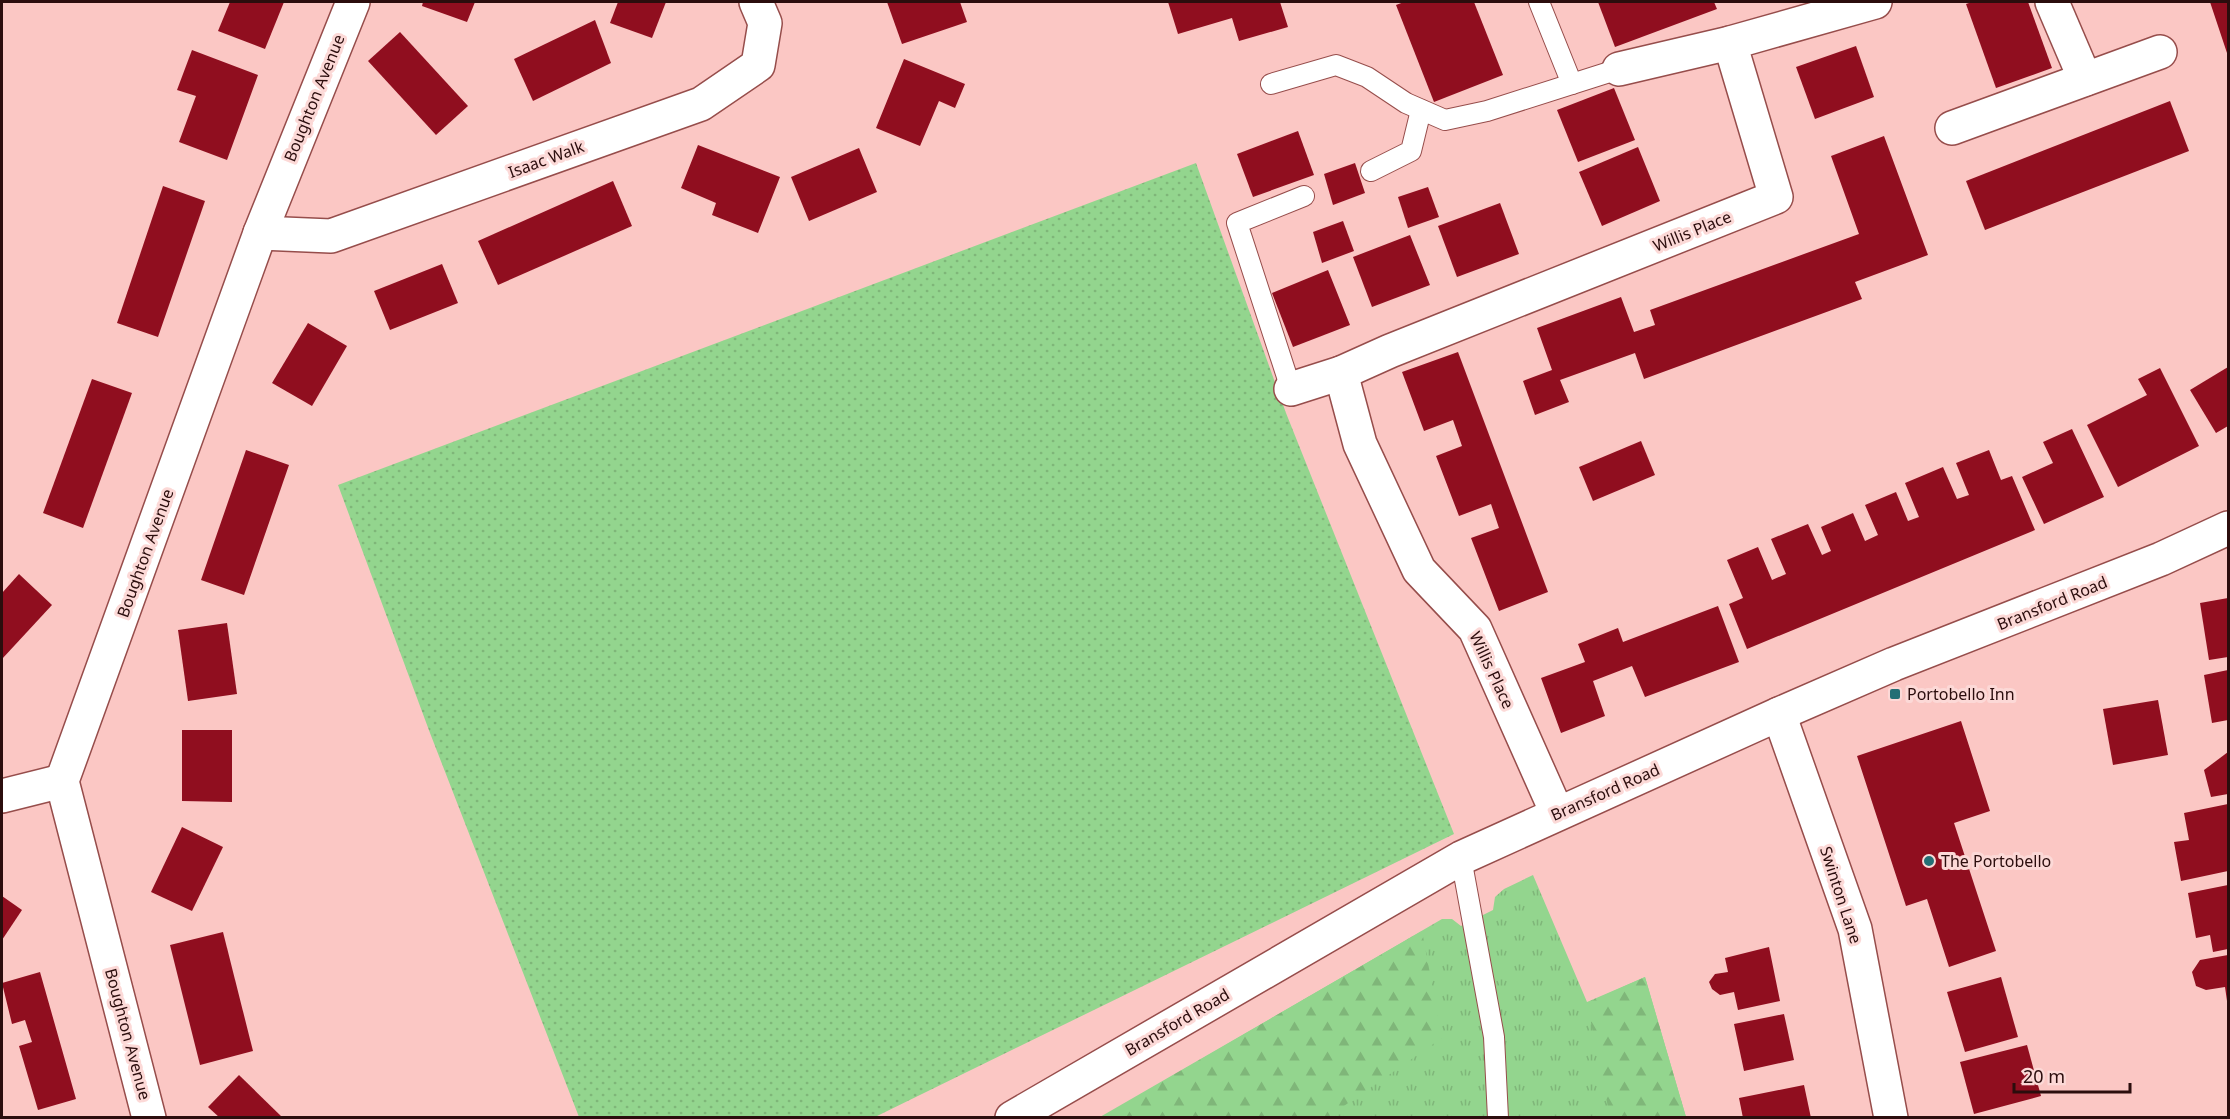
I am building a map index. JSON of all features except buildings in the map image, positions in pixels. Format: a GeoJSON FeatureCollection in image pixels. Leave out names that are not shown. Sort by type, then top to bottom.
{"type":"FeatureCollection","features":[{"type":"Feature","properties":{"kind":"street","name":"Boughton Avenue"},"geometry":{"type":"LineString","coordinates":[[150,1118],[62,781],[260,233],[353,2]]}},
{"type":"Feature","properties":{"kind":"street","name":"Isaac Walk"},"geometry":{"type":"LineString","coordinates":[[260,233],[331,236],[701,104],[758,65],[765,24],[756,2]]}},
{"type":"Feature","properties":{"kind":"street"},"geometry":{"type":"LineString","coordinates":[[1619,69],[1730,43],[1875,2]]}},
{"type":"Feature","properties":{"kind":"street"},"geometry":{"type":"LineString","coordinates":[[2052,2],[2085,79]]}},
{"type":"Feature","properties":{"kind":"street","name":"Willis Place"},"geometry":{"type":"LineString","coordinates":[[1291,389],[1341,373],[1401,346],[1776,198],[1730,43]]}},
{"type":"Feature","properties":{"kind":"street"},"geometry":{"type":"LineString","coordinates":[[1952,128],[2160,52]]}},
{"type":"Feature","properties":{"kind":"street","name":"Willis Place"},"geometry":{"type":"LineString","coordinates":[[1341,373],[1360,444],[1419,570],[1475,629],[1557,813]]}},
{"type":"Feature","properties":{"kind":"street","name":"Bransford Road"},"geometry":{"type":"LineString","coordinates":[[1012,1118],[1461,858],[1557,813],[1894,664],[2161,559],[2229,528]]}},
{"type":"Feature","properties":{"kind":"street","name":"Swinton Lane"},"geometry":{"type":"LineString","coordinates":[[1779,714],[1855,929],[1891,1118]]}},
{"type":"Feature","properties":{"kind":"street"},"geometry":{"type":"LineString","coordinates":[[2,796],[62,781]]}},
{"type":"Feature","properties":{"kind":"lane"},"geometry":{"type":"LineString","coordinates":[[1539,2],[1572,84]]}},
{"type":"Feature","properties":{"kind":"lane"},"geometry":{"type":"LineString","coordinates":[[1271,84],[1336,65],[1367,77],[1406,103],[1445,120],[1487,111],[1619,69]]}},
{"type":"Feature","properties":{"kind":"lane"},"geometry":{"type":"LineString","coordinates":[[1371,171],[1411,151],[1420,110]]}},
{"type":"Feature","properties":{"kind":"lane"},"geometry":{"type":"LineString","coordinates":[[1291,389],[1237,223],[1304,196]]}},
{"type":"Feature","properties":{"kind":"lane"},"geometry":{"type":"LineString","coordinates":[[1461,858],[1494,1037],[1498,1118]]}},
{"type":"Feature","properties":{"kind":"green space"},"geometry":{"type":"Polygon","coordinates":[[[1196,163],[1286,413],[1454,834],[875,1117],[579,1117],[430,733],[338,485],[1196,163]]]}},
{"type":"Feature","properties":{"kind":"green space"},"geometry":{"type":"Polygon","coordinates":[[[1533,875],[1587,1002],[1645,977],[1686,1117],[1100,1118],[1442,919],[1452,919],[1461,926],[1493,910],[1495,897],[1504,889],[1533,875]]]}},
{"type":"Feature","properties":{"kind":"green space"},"geometry":{"type":"Polygon","coordinates":[[[1422,931],[1442,1038],[1328,1117],[1100,1117],[1422,931]]]}},
{"type":"Feature","properties":{"kind":"green space"},"geometry":{"type":"Polygon","coordinates":[[[1645,977],[1686,1117],[1610,1117],[1587,1003],[1645,977]]]}},
{"type":"Feature","properties":{"kind":"place","name":"Portobello Inn"},"geometry":{"type":"Point","coordinates":[1895,694]}},
{"type":"Feature","properties":{"kind":"place","name":"The Portobello"},"geometry":{"type":"Point","coordinates":[1929,861]}}]}
